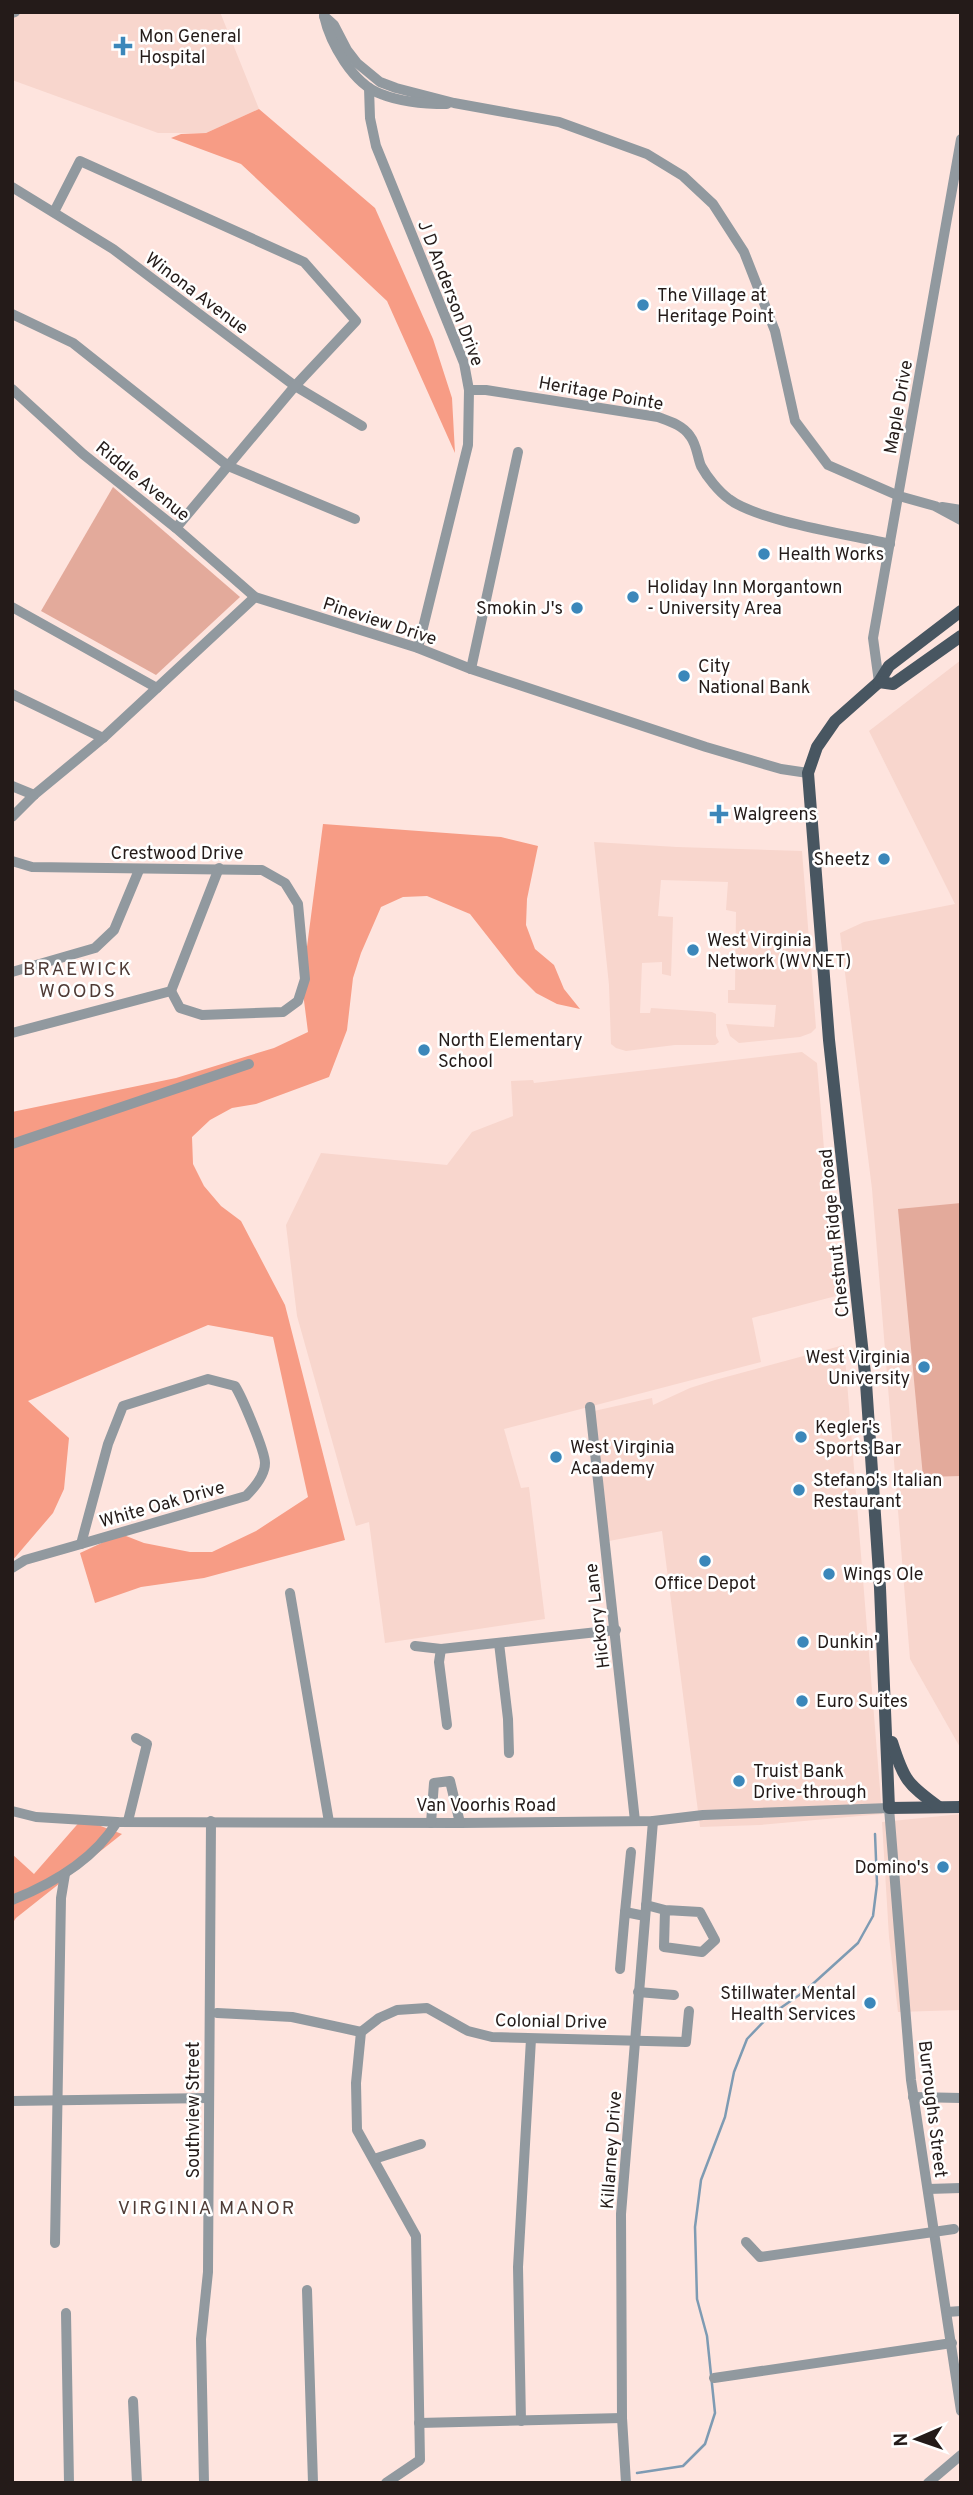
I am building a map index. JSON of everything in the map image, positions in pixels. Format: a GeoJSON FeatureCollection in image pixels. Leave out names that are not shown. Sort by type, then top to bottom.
{"type":"FeatureCollection","features":[{"type":"Feature","properties":{"kind":"main road","name":"Chestnut Ridge Road"},"geometry":{"type":"LineString","coordinates":[[889,1808],[887,1725],[862,1338],[829,1040],[808,773],[825,733],[879,682],[889,666],[961,611]]}},
{"type":"Feature","properties":{"kind":"main road","name":"Chestnut Ridge Road"},"geometry":{"type":"LineString","coordinates":[[879,682],[893,684],[961,636]]}},
{"type":"Feature","properties":{"kind":"main road"},"geometry":{"type":"LineString","coordinates":[[887,1725],[902,1774],[914,1788],[939,1807]]}},
{"type":"Feature","properties":{"kind":"main road","name":"Van Voorhis Road"},"geometry":{"type":"LineString","coordinates":[[889,1808],[961,1807]]}},
{"type":"Feature","properties":{"kind":"street"},"geometry":{"type":"LineString","coordinates":[[323,14],[334,26],[357,63],[380,82],[454,103],[559,122],[647,154],[683,176],[713,204],[744,252],[775,331],[794,421],[828,465],[899,496],[961,510]]}},
{"type":"Feature","properties":{"kind":"street"},"geometry":{"type":"LineString","coordinates":[[323,14],[328,33],[348,67],[369,88],[408,101],[454,103]]}},
{"type":"Feature","properties":{"kind":"street"},"geometry":{"type":"LineString","coordinates":[[369,88],[380,82]]}},
{"type":"Feature","properties":{"kind":"street"},"geometry":{"type":"LineString","coordinates":[[370,118],[381,94],[380,82]]}},
{"type":"Feature","properties":{"kind":"street","name":"J D Anderson Drive"},"geometry":{"type":"LineString","coordinates":[[369,88],[370,118],[376,146],[464,363],[469,390],[468,445],[418,648]]}},
{"type":"Feature","properties":{"kind":"street","name":"Maple Drive"},"geometry":{"type":"LineString","coordinates":[[879,682],[873,638],[961,139]]}},
{"type":"Feature","properties":{"kind":"street"},"geometry":{"type":"LineString","coordinates":[[54,212],[80,161],[304,262],[356,321],[295,386],[176,528]]}},
{"type":"Feature","properties":{"kind":"street","name":"Winona Avenue"},"geometry":{"type":"LineString","coordinates":[[12,187],[113,249],[295,386],[362,426]]}},
{"type":"Feature","properties":{"kind":"street"},"geometry":{"type":"LineString","coordinates":[[12,314],[73,343],[228,466],[355,519]]}},
{"type":"Feature","properties":{"kind":"street","name":"Riddle Avenue"},"geometry":{"type":"LineString","coordinates":[[12,389],[83,454],[176,528],[255,597]]}},
{"type":"Feature","properties":{"kind":"street","name":"Heritage Pointe"},"geometry":{"type":"LineString","coordinates":[[469,390],[486,390],[658,417],[677,425],[689,435],[702,467],[719,490],[744,508],[783,520],[890,544]]}},
{"type":"Feature","properties":{"kind":"street"},"geometry":{"type":"LineString","coordinates":[[471,669],[518,452]]}},
{"type":"Feature","properties":{"kind":"street"},"geometry":{"type":"LineString","coordinates":[[935,506],[961,520]]}},
{"type":"Feature","properties":{"kind":"street"},"geometry":{"type":"LineString","coordinates":[[935,506],[961,527]]}},
{"type":"Feature","properties":{"kind":"street"},"geometry":{"type":"LineString","coordinates":[[12,817],[34,795],[103,738],[255,597]]}},
{"type":"Feature","properties":{"kind":"street","name":"Pineview Drive"},"geometry":{"type":"LineString","coordinates":[[255,597],[418,648],[471,669],[706,747],[781,769],[808,773]]}},
{"type":"Feature","properties":{"kind":"street"},"geometry":{"type":"LineString","coordinates":[[12,607],[156,688]]}},
{"type":"Feature","properties":{"kind":"street"},"geometry":{"type":"LineString","coordinates":[[12,694],[103,738]]}},
{"type":"Feature","properties":{"kind":"street"},"geometry":{"type":"LineString","coordinates":[[12,786],[34,795]]}},
{"type":"Feature","properties":{"kind":"street","name":"Crestwood Drive"},"geometry":{"type":"LineString","coordinates":[[12,860],[32,867],[262,870],[285,883],[298,904],[305,979],[298,1001],[283,1012],[202,1015],[180,1008],[171,991]]}},
{"type":"Feature","properties":{"kind":"street"},"geometry":{"type":"LineString","coordinates":[[12,1033],[171,991],[219,868]]}},
{"type":"Feature","properties":{"kind":"street"},"geometry":{"type":"LineString","coordinates":[[12,972],[95,948],[114,930],[139,870]]}},
{"type":"Feature","properties":{"kind":"street"},"geometry":{"type":"LineString","coordinates":[[12,1144],[249,1064]]}},
{"type":"Feature","properties":{"kind":"street","name":"White Oak Drive"},"geometry":{"type":"LineString","coordinates":[[12,1568],[25,1560],[81,1544],[246,1496],[258,1483],[265,1463],[235,1385],[208,1379],[123,1406],[108,1444],[81,1544]]}},
{"type":"Feature","properties":{"kind":"street","name":"Hickory Lane"},"geometry":{"type":"LineString","coordinates":[[590,1408],[635,1821]]}},
{"type":"Feature","properties":{"kind":"street"},"geometry":{"type":"LineString","coordinates":[[290,1593],[329,1822]]}},
{"type":"Feature","properties":{"kind":"street"},"geometry":{"type":"LineString","coordinates":[[415,1646],[441,1649],[616,1630]]}},
{"type":"Feature","properties":{"kind":"street"},"geometry":{"type":"LineString","coordinates":[[499,1643],[509,1753]]}},
{"type":"Feature","properties":{"kind":"street"},"geometry":{"type":"LineString","coordinates":[[441,1649],[439,1662],[447,1725]]}},
{"type":"Feature","properties":{"kind":"street"},"geometry":{"type":"LineString","coordinates":[[128,1822],[147,1744],[136,1738]]}},
{"type":"Feature","properties":{"kind":"street"},"geometry":{"type":"LineString","coordinates":[[430,1823],[434,1783],[450,1781],[460,1823]]}},
{"type":"Feature","properties":{"kind":"street","name":"Van Voorhis Road"},"geometry":{"type":"LineString","coordinates":[[12,1811],[36,1817],[117,1822],[460,1823],[653,1821],[703,1815],[889,1808]]}},
{"type":"Feature","properties":{"kind":"street","name":"Burroughs Street"},"geometry":{"type":"LineString","coordinates":[[889,1808],[913,2097],[961,2412]]}},
{"type":"Feature","properties":{"kind":"street","name":"Southview Street"},"geometry":{"type":"LineString","coordinates":[[204,2483],[201,2339],[208,2272],[211,1821]]}},
{"type":"Feature","properties":{"kind":"street","name":"Killarney Drive"},"geometry":{"type":"LineString","coordinates":[[626,2483],[622,2418],[621,2214],[653,1821]]}},
{"type":"Feature","properties":{"kind":"street"},"geometry":{"type":"LineString","coordinates":[[12,1900],[65,1874],[105,1839],[117,1822]]}},
{"type":"Feature","properties":{"kind":"street"},"geometry":{"type":"LineString","coordinates":[[620,1969],[631,1852]]}},
{"type":"Feature","properties":{"kind":"street"},"geometry":{"type":"LineString","coordinates":[[55,2243],[61,1898],[65,1874]]}},
{"type":"Feature","properties":{"kind":"street"},"geometry":{"type":"LineString","coordinates":[[625,1912],[665,1910],[700,1912],[715,1940],[702,1952],[664,1947],[665,1910]]}},
{"type":"Feature","properties":{"kind":"street"},"geometry":{"type":"LineString","coordinates":[[638,1993],[674,1995]]}},
{"type":"Feature","properties":{"kind":"street","name":"Colonial Drive"},"geometry":{"type":"LineString","coordinates":[[361,2032],[379,2018],[397,2010],[427,2008],[468,2031],[492,2037],[686,2042],[689,2011]]}},
{"type":"Feature","properties":{"kind":"street"},"geometry":{"type":"LineString","coordinates":[[217,2013],[292,2017],[361,2032],[356,2083],[357,2130],[416,2236],[420,2460],[386,2483]]}},
{"type":"Feature","properties":{"kind":"street"},"geometry":{"type":"LineString","coordinates":[[521,2421],[518,2267],[531,2039]]}},
{"type":"Feature","properties":{"kind":"street"},"geometry":{"type":"LineString","coordinates":[[913,2097],[961,2098]]}},
{"type":"Feature","properties":{"kind":"street"},"geometry":{"type":"LineString","coordinates":[[12,2101],[209,2098]]}},
{"type":"Feature","properties":{"kind":"street"},"geometry":{"type":"LineString","coordinates":[[374,2159],[421,2144]]}},
{"type":"Feature","properties":{"kind":"street"},"geometry":{"type":"LineString","coordinates":[[928,2189],[961,2188]]}},
{"type":"Feature","properties":{"kind":"street"},"geometry":{"type":"LineString","coordinates":[[746,2242],[760,2257],[954,2229]]}},
{"type":"Feature","properties":{"kind":"street"},"geometry":{"type":"LineString","coordinates":[[307,2290],[313,2483]]}},
{"type":"Feature","properties":{"kind":"street"},"geometry":{"type":"LineString","coordinates":[[947,2312],[961,2311]]}},
{"type":"Feature","properties":{"kind":"street"},"geometry":{"type":"LineString","coordinates":[[66,2313],[69,2483]]}},
{"type":"Feature","properties":{"kind":"street"},"geometry":{"type":"LineString","coordinates":[[714,2378],[951,2343]]}},
{"type":"Feature","properties":{"kind":"street"},"geometry":{"type":"LineString","coordinates":[[133,2402],[136,2483]]}},
{"type":"Feature","properties":{"kind":"street"},"geometry":{"type":"LineString","coordinates":[[419,2423],[622,2418]]}},
{"type":"Feature","properties":{"kind":"street"},"geometry":{"type":"LineString","coordinates":[[928,2483],[961,2455]]}},
{"type":"Feature","properties":{"kind":"shaded area","name":"Mon General Hospital"},"geometry":{"type":"Polygon","coordinates":[[[12,12],[220,12],[259,109],[206,133],[158,133],[12,80],[12,12]]]}},
{"type":"Feature","properties":{"kind":"shaded area"},"geometry":{"type":"Polygon","coordinates":[[[259,109],[375,208],[433,339],[452,398],[455,453],[387,301],[241,164],[171,138],[181,134],[206,133],[259,109]]]}},
{"type":"Feature","properties":{"kind":"shaded area"},"geometry":{"type":"Polygon","coordinates":[[[113,487],[240,597],[156,675],[41,611],[113,487]]]}},
{"type":"Feature","properties":{"kind":"shaded area","name":"West Virginia University"},"geometry":{"type":"Polygon","coordinates":[[[961,660],[961,1749],[910,1659],[872,1189],[840,933],[864,922],[955,904],[869,731],[961,660]]]}},
{"type":"Feature","properties":{"kind":"shaded area"},"geometry":{"type":"Polygon","coordinates":[[[323,824],[501,837],[538,846],[527,899],[526,925],[535,949],[554,965],[564,989],[580,1009],[557,1004],[536,993],[517,974],[470,914],[427,896],[403,897],[381,907],[361,953],[353,978],[347,1030],[329,1077],[256,1104],[232,1108],[210,1120],[192,1137],[193,1164],[204,1186],[221,1206],[241,1221],[285,1305],[345,1540],[204,1578],[141,1587],[95,1603],[80,1553],[121,1534],[144,1543],[190,1552],[212,1552],[256,1531],[308,1497],[273,1337],[208,1325],[28,1401],[69,1438],[64,1489],[53,1513],[12,1561],[12,1112],[176,1078],[274,1048],[308,1032],[302,985],[323,824]]]}},
{"type":"Feature","properties":{"kind":"shaded area"},"geometry":{"type":"Polygon","coordinates":[[[594,842],[802,851],[816,1028],[800,1037],[739,1043],[730,1036],[726,1024],[774,1027],[776,1005],[728,1003],[728,990],[735,990],[736,912],[726,910],[728,882],[661,880],[658,916],[673,917],[671,976],[662,974],[662,962],[642,963],[640,1013],[650,1013],[651,1008],[712,1012],[716,1014],[716,1036],[719,1042],[715,1045],[675,1045],[626,1051],[611,1044],[609,985],[594,842]]]}},
{"type":"Feature","properties":{"kind":"shaded area"},"geometry":{"type":"Polygon","coordinates":[[[802,1052],[817,1063],[836,1296],[752,1318],[761,1362],[504,1429],[521,1488],[529,1487],[545,1619],[385,1643],[369,1522],[356,1526],[297,1316],[286,1225],[321,1153],[447,1165],[472,1132],[513,1116],[511,1081],[533,1080],[534,1083],[802,1052]]]}},
{"type":"Feature","properties":{"kind":"shaded area"},"geometry":{"type":"Polygon","coordinates":[[[961,1203],[961,1476],[923,1477],[898,1209],[961,1203]]]}},
{"type":"Feature","properties":{"kind":"shaded area"},"geometry":{"type":"Polygon","coordinates":[[[844,1345],[882,1814],[760,1825],[700,1827],[662,1531],[609,1541],[594,1411],[652,1398],[653,1405],[715,1380],[844,1345]]]}},
{"type":"Feature","properties":{"kind":"shaded area"},"geometry":{"type":"Polygon","coordinates":[[[961,1814],[961,2010],[898,2012],[889,1937],[882,1822],[961,1814]]]}},
{"type":"Feature","properties":{"kind":"shaded area"},"geometry":{"type":"Polygon","coordinates":[[[82,1819],[122,1834],[16,1918],[12,1924],[12,1854],[34,1874],[82,1819]]]}},
{"type":"Feature","properties":{"kind":"waterway"},"geometry":{"type":"LineString","coordinates":[[637,2473],[683,2466],[705,2444],[715,2413],[707,2336],[697,2299],[695,2227],[701,2180],[725,2117],[734,2072],[747,2039],[769,2016],[805,1991],[858,1943],[873,1916],[877,1884],[875,1834]]}},
{"type":"Feature","properties":{"kind":"place","name":"Mon General Hospital"},"geometry":{"type":"Point","coordinates":[123,46]}},
{"type":"Feature","properties":{"kind":"place","name":"The Village at Heritage Point"},"geometry":{"type":"Point","coordinates":[643,305]}},
{"type":"Feature","properties":{"kind":"place","name":"Health Works"},"geometry":{"type":"Point","coordinates":[764,554]}},
{"type":"Feature","properties":{"kind":"place","name":"Holiday Inn Morgantown - University Area"},"geometry":{"type":"Point","coordinates":[633,597]}},
{"type":"Feature","properties":{"kind":"place","name":"Smokin J's"},"geometry":{"type":"Point","coordinates":[577,608]}},
{"type":"Feature","properties":{"kind":"place","name":"City National Bank"},"geometry":{"type":"Point","coordinates":[684,676]}},
{"type":"Feature","properties":{"kind":"place","name":"Walgreens"},"geometry":{"type":"Point","coordinates":[719,814]}},
{"type":"Feature","properties":{"kind":"place","name":"Sheetz"},"geometry":{"type":"Point","coordinates":[884,859]}},
{"type":"Feature","properties":{"kind":"place","name":"West Virginia Network (WVNET)"},"geometry":{"type":"Point","coordinates":[693,950]}},
{"type":"Feature","properties":{"kind":"place","name":"North Elementary School"},"geometry":{"type":"Point","coordinates":[424,1050]}},
{"type":"Feature","properties":{"kind":"place","name":"West Virginia University"},"geometry":{"type":"Point","coordinates":[924,1367]}},
{"type":"Feature","properties":{"kind":"place","name":"Kegler's Sports Bar"},"geometry":{"type":"Point","coordinates":[801,1437]}},
{"type":"Feature","properties":{"kind":"place","name":"West Virginia Acaademy"},"geometry":{"type":"Point","coordinates":[556,1457]}},
{"type":"Feature","properties":{"kind":"place","name":"Stefano's Italian Restaurant"},"geometry":{"type":"Point","coordinates":[799,1490]}},
{"type":"Feature","properties":{"kind":"place","name":"Office Depot"},"geometry":{"type":"Point","coordinates":[705,1561]}},
{"type":"Feature","properties":{"kind":"place","name":"Wings Ole"},"geometry":{"type":"Point","coordinates":[829,1574]}},
{"type":"Feature","properties":{"kind":"place","name":"Dunkin'"},"geometry":{"type":"Point","coordinates":[803,1642]}},
{"type":"Feature","properties":{"kind":"place","name":"Euro Suites"},"geometry":{"type":"Point","coordinates":[802,1701]}},
{"type":"Feature","properties":{"kind":"place","name":"Truist Bank Drive-through"},"geometry":{"type":"Point","coordinates":[739,1781]}},
{"type":"Feature","properties":{"kind":"place","name":"Domino's"},"geometry":{"type":"Point","coordinates":[943,1867]}},
{"type":"Feature","properties":{"kind":"place","name":"Stillwater Mental Health Services"},"geometry":{"type":"Point","coordinates":[870,2003]}},
{"type":"Feature","properties":{"kind":"district","name":"BRAEWICK WOODS"},"geometry":{"type":"Point","coordinates":[78,979]}},
{"type":"Feature","properties":{"kind":"district","name":"VIRGINIA MANOR"},"geometry":{"type":"Point","coordinates":[207,2207]}}]}
